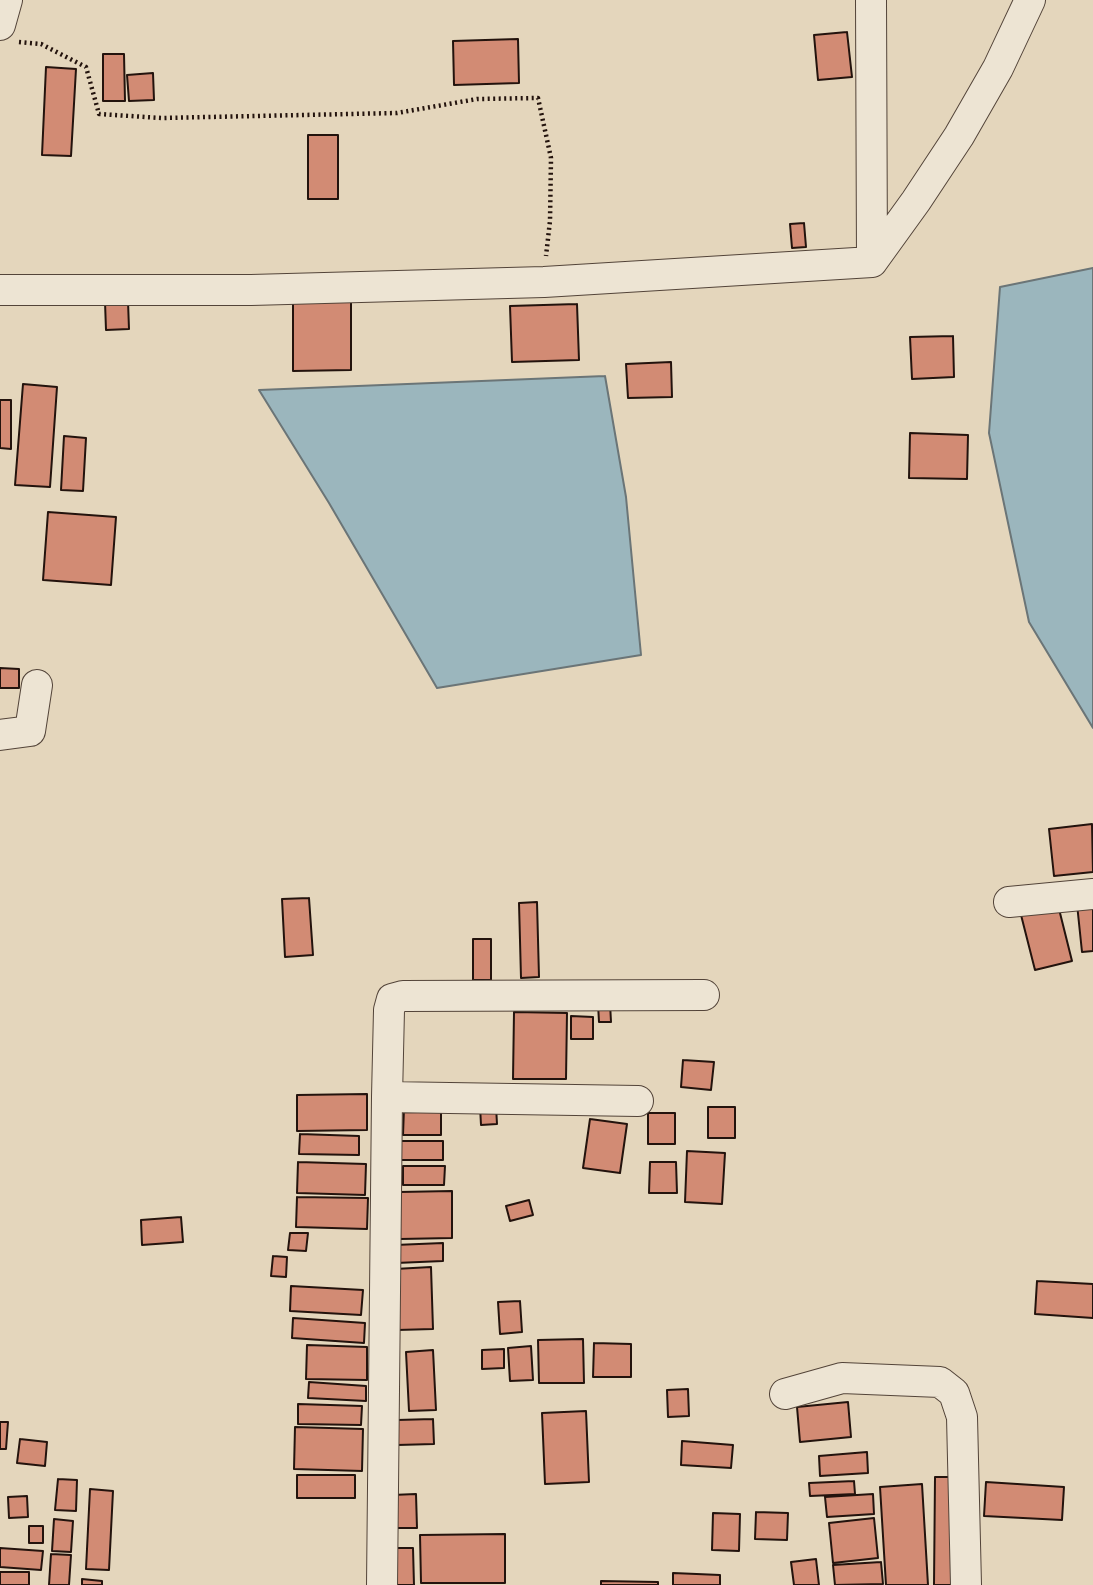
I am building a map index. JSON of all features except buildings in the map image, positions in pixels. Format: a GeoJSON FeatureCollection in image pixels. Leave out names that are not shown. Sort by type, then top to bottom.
{"type":"FeatureCollection","features":[{"type":"Feature","properties":{"kind":"street"},"geometry":{"type":"LineString","coordinates":[[7,0],[7,33]]}},
{"type":"Feature","properties":{"kind":"street"},"geometry":{"type":"LineString","coordinates":[[870,0],[872,262]]}},
{"type":"Feature","properties":{"kind":"street"},"geometry":{"type":"LineString","coordinates":[[872,262],[959,136],[999,68],[1030,0]]}},
{"type":"Feature","properties":{"kind":"street"},"geometry":{"type":"LineString","coordinates":[[0,290],[251,290],[544,282],[872,262]]}},
{"type":"Feature","properties":{"kind":"street"},"geometry":{"type":"LineString","coordinates":[[0,735],[30,731],[37,685]]}},
{"type":"Feature","properties":{"kind":"street"},"geometry":{"type":"LineString","coordinates":[[1009,902],[1093,894]]}},
{"type":"Feature","properties":{"kind":"street"},"geometry":{"type":"LineString","coordinates":[[382,1585],[387,1097],[389,1010],[392,999],[403,996],[704,995]]}},
{"type":"Feature","properties":{"kind":"street"},"geometry":{"type":"LineString","coordinates":[[387,1097],[638,1101]]}},
{"type":"Feature","properties":{"kind":"street"},"geometry":{"type":"LineString","coordinates":[[785,1394],[842,1378],[940,1382],[954,1393],[962,1417],[966,1585]]}},
{"type":"Feature","properties":{"kind":"path"},"geometry":{"type":"LineString","coordinates":[[7,33],[41,44],[86,66],[99,114],[161,118],[370,114],[397,113],[477,99],[538,98],[551,158],[550,221],[544,282]]}},
{"type":"Feature","properties":{"kind":"water"},"geometry":{"type":"Polygon","coordinates":[[[1093,268],[1093,728],[1029,622],[989,433],[1000,287],[1093,268]]]}},
{"type":"Feature","properties":{"kind":"water"},"geometry":{"type":"Polygon","coordinates":[[[605,376],[626,497],[641,655],[437,688],[329,503],[259,390],[605,376]]]}}]}
